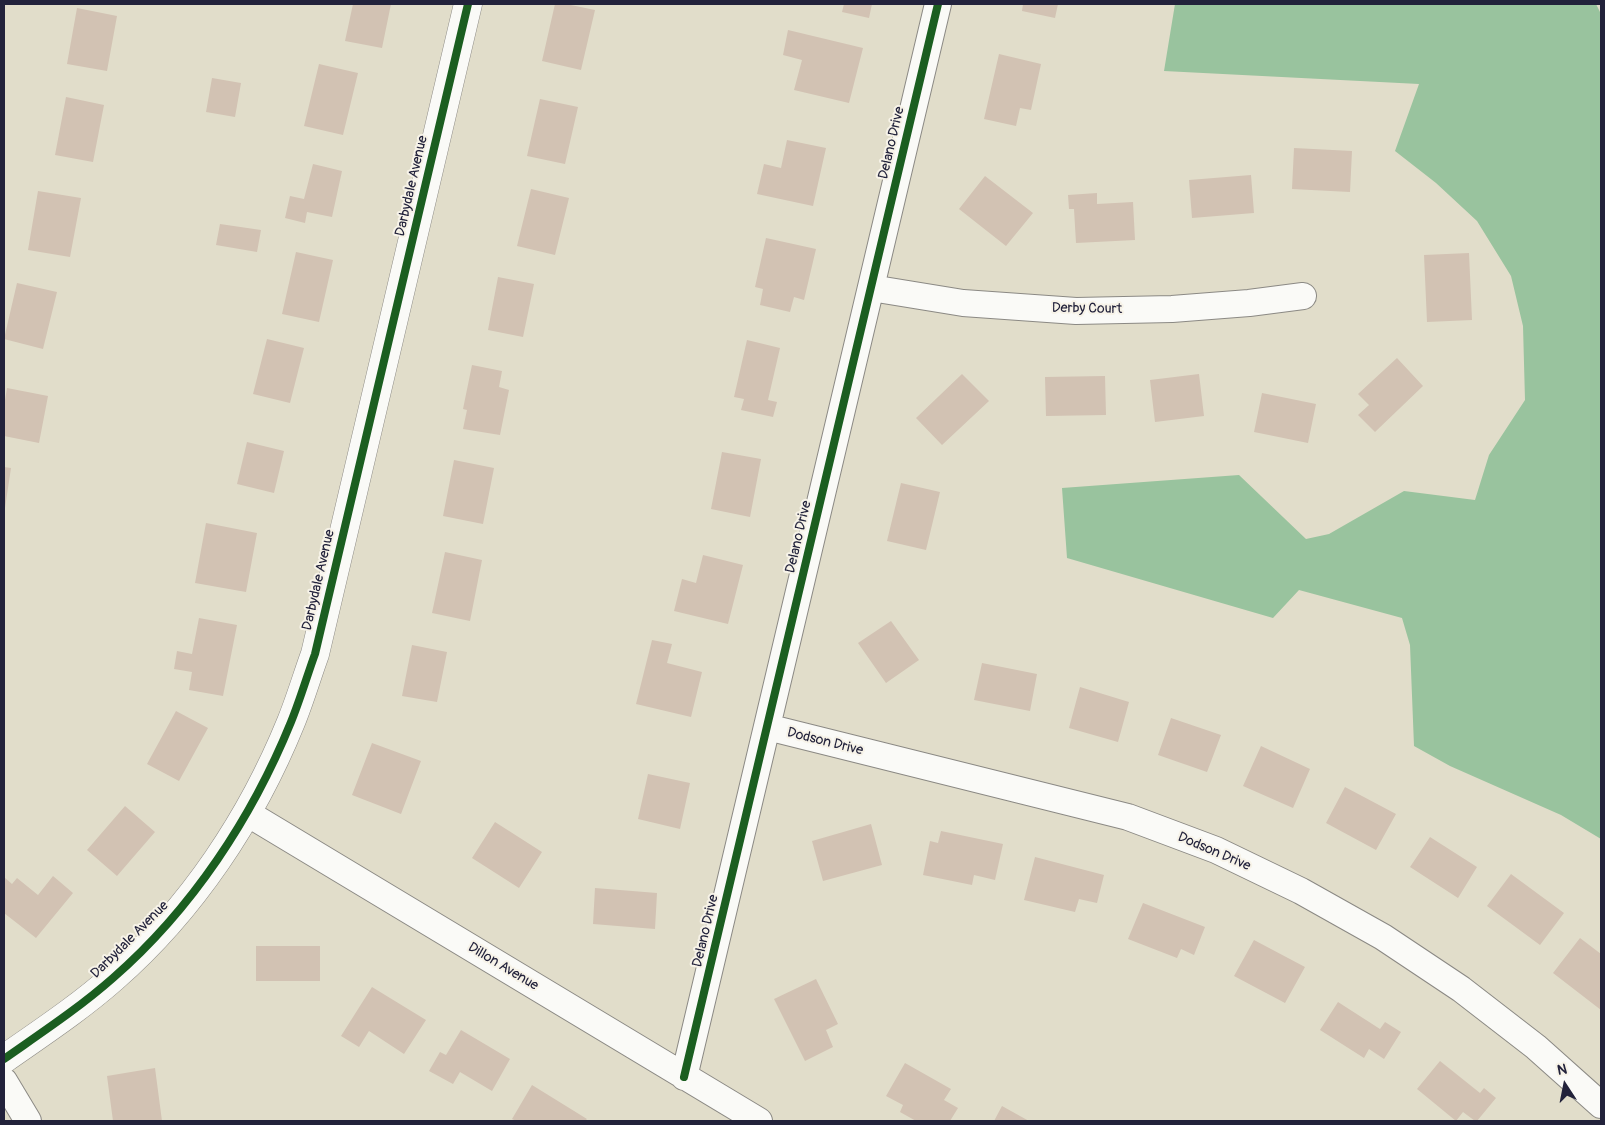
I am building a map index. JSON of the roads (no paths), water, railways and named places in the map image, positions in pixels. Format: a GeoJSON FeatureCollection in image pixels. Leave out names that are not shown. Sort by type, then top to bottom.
{"type":"FeatureCollection","features":[{"type":"Feature","properties":{"kind":"street","name":"Darbydale Avenue"},"geometry":{"type":"LineString","coordinates":[[4,1058],[58,1021],[114,977],[164,928],[209,873],[247,813],[291,722],[315,654],[468,4]]}},
{"type":"Feature","properties":{"kind":"street","name":"Delano Drive"},"geometry":{"type":"LineString","coordinates":[[684,1077],[938,4]]}},
{"type":"Feature","properties":{"kind":"street","name":"Derby Court"},"geometry":{"type":"LineString","coordinates":[[871,288],[963,303],[1076,311],[1172,309],[1303,296]]}},
{"type":"Feature","properties":{"kind":"street","name":"Dodson Drive"},"geometry":{"type":"LineString","coordinates":[[767,727],[1128,817],[1216,850],[1301,891],[1398,947],[1461,989],[1536,1047],[1601,1105]]}},
{"type":"Feature","properties":{"kind":"street","name":"Dillon Avenue"},"geometry":{"type":"LineString","coordinates":[[247,813],[760,1121]]}},
{"type":"Feature","properties":{"kind":"street"},"geometry":{"type":"LineString","coordinates":[[4,1081],[28,1121]]}}]}
